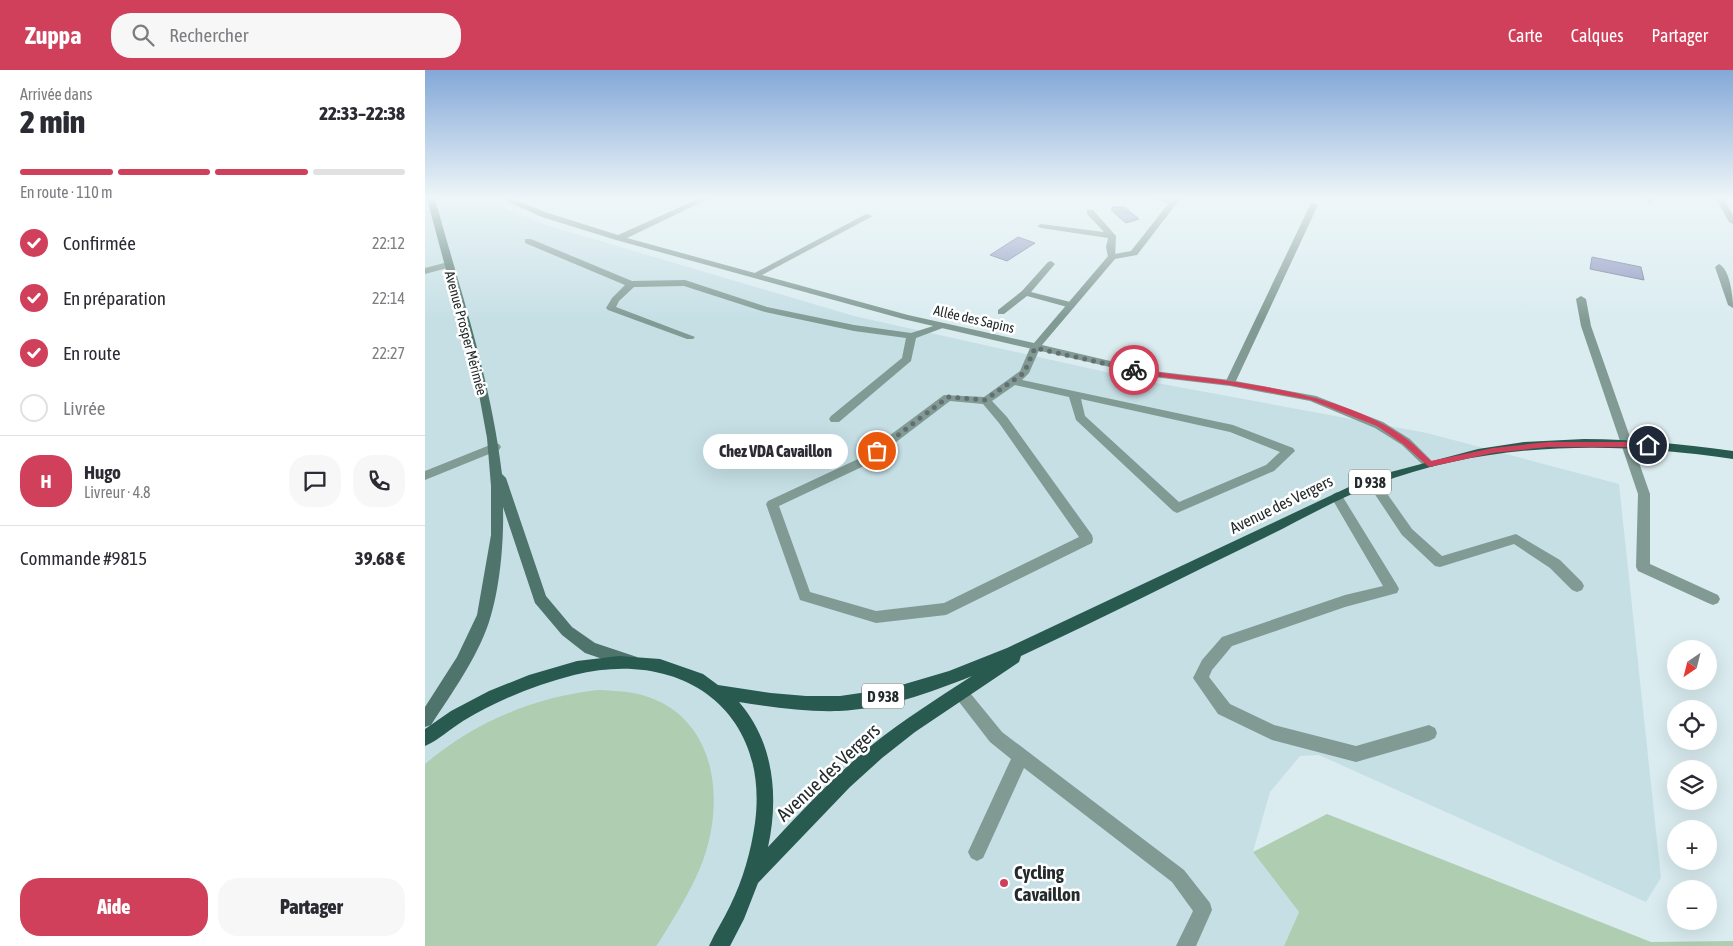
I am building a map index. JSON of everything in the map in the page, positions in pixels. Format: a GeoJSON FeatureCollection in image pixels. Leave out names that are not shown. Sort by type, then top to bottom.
{"type":"FeatureCollection","features":[{"type":"Feature","properties":{"kind":"main road","name":"Avenue Prosper Mérimée"},"geometry":{"type":"LineString","coordinates":[[425,720],[446,691],[481,624],[495,559],[497,468],[495,447],[479,373],[442,240]]}},
{"type":"Feature","properties":{"kind":"main road","name":"Avenue des Vergers"},"geometry":{"type":"LineString","coordinates":[[719,692],[816,705],[859,702],[905,691],[953,676],[1038,641],[1372,481],[1429,464],[1493,450],[1548,444],[1626,443],[1733,455]]}},
{"type":"Feature","properties":{"kind":"main road","name":"Avenue Prosper Mérimée"},"geometry":{"type":"LineString","coordinates":[[497,468],[540,599],[567,631],[590,648],[636,663]]}},
{"type":"Feature","properties":{"kind":"main road","name":"Avenue des Vergers"},"geometry":{"type":"LineString","coordinates":[[753,876],[830,796],[875,753],[914,722],[1038,641]]}},
{"type":"Feature","properties":{"kind":"main road","name":"D 938"},"geometry":{"type":"LineString","coordinates":[[425,738],[477,705],[519,685],[560,672],[599,664],[636,663],[667,667],[695,677],[719,692],[742,715],[757,746],[765,783],[764,827],[753,876],[732,925],[719,946]]}},
{"type":"Feature","properties":{"kind":"street","name":"Allée des Sapins"},"geometry":{"type":"LineString","coordinates":[[626,240],[943,326],[1035,348],[1153,374],[1229,383],[1312,398],[1379,425],[1406,442],[1429,464]]}},
{"type":"Feature","properties":{"kind":"street"},"geometry":{"type":"LineString","coordinates":[[755,275],[823,240]]}},
{"type":"Feature","properties":{"kind":"street"},"geometry":{"type":"LineString","coordinates":[[1111,240],[1110,247],[1112,257]]}},
{"type":"Feature","properties":{"kind":"street"},"geometry":{"type":"LineString","coordinates":[[985,400],[1003,420],[1087,539],[946,609],[876,617],[805,596],[772,504],[862,462],[948,397],[985,400],[1013,381],[1024,373],[1035,348],[1112,257],[1134,253],[1144,240]]}},
{"type":"Feature","properties":{"kind":"street"},"geometry":{"type":"LineString","coordinates":[[1229,383],[1298,240]]}},
{"type":"Feature","properties":{"kind":"street"},"geometry":{"type":"LineString","coordinates":[[528,241],[631,284],[685,283],[765,309],[854,328],[911,336],[943,326]]}},
{"type":"Feature","properties":{"kind":"street"},"geometry":{"type":"LineString","coordinates":[[1001,312],[1025,293],[1051,264]]}},
{"type":"Feature","properties":{"kind":"street"},"geometry":{"type":"LineString","coordinates":[[425,271],[448,265]]}},
{"type":"Feature","properties":{"kind":"street"},"geometry":{"type":"LineString","coordinates":[[1719,267],[1733,305]]}},
{"type":"Feature","properties":{"kind":"street"},"geometry":{"type":"LineString","coordinates":[[631,284],[615,300],[611,308],[690,337]]}},
{"type":"Feature","properties":{"kind":"street"},"geometry":{"type":"LineString","coordinates":[[1025,293],[1071,305]]}},
{"type":"Feature","properties":{"kind":"street"},"geometry":{"type":"LineString","coordinates":[[1581,300],[1586,326],[1644,494],[1643,567],[1713,599]]}},
{"type":"Feature","properties":{"kind":"street"},"geometry":{"type":"LineString","coordinates":[[835,419],[907,359],[911,336]]}},
{"type":"Feature","properties":{"kind":"street"},"geometry":{"type":"LineString","coordinates":[[1013,381],[1233,429],[1289,451],[1270,468],[1177,508],[1081,417],[1073,395]]}},
{"type":"Feature","properties":{"kind":"street"},"geometry":{"type":"LineString","coordinates":[[425,476],[495,447]]}},
{"type":"Feature","properties":{"kind":"street"},"geometry":{"type":"LineString","coordinates":[[1372,481],[1407,532],[1440,562],[1516,539],[1555,564],[1577,586]]}},
{"type":"Feature","properties":{"kind":"street"},"geometry":{"type":"LineString","coordinates":[[1337,497],[1392,589],[1327,606],[1227,641],[1207,664],[1201,678],[1224,709],[1272,732],[1356,754],[1429,733]]}},
{"type":"Feature","properties":{"kind":"street"},"geometry":{"type":"LineString","coordinates":[[961,693],[996,737],[1178,876],[1203,910],[1186,946]]}},
{"type":"Feature","properties":{"kind":"street"},"geometry":{"type":"LineString","coordinates":[[977,852],[1021,756]]}},
{"type":"Feature","properties":{"kind":"shaded area"},"geometry":{"type":"Polygon","coordinates":[[[425,240],[597,240],[854,316],[1146,381],[1427,433],[1619,484],[1661,878],[1646,902],[1319,755],[1300,756],[1270,792],[1253,852],[1299,912],[1284,946],[425,946],[425,240]]]}},
{"type":"Feature","properties":{"kind":"green space"},"geometry":{"type":"Polygon","coordinates":[[[598,690],[638,694],[651,698],[674,710],[691,727],[703,748],[711,771],[714,795],[713,820],[708,845],[691,887],[659,942],[656,946],[425,946],[425,764],[464,736],[506,714],[528,705],[574,693],[598,690]]]}},
{"type":"Feature","properties":{"kind":"green space"},"geometry":{"type":"Polygon","coordinates":[[[1327,814],[1651,942],[1733,941],[1733,946],[1284,946],[1299,912],[1253,852],[1327,814]]]}},
{"type":"Feature","properties":{"kind":"water"},"geometry":{"type":"Polygon","coordinates":[[[1014,240],[1026,240],[1035,243],[1007,261],[990,255],[1014,240]]]}},
{"type":"Feature","properties":{"kind":"water"},"geometry":{"type":"Polygon","coordinates":[[[1592,257],[1641,267],[1644,280],[1590,269],[1592,257]]]}},
{"type":"Feature","properties":{"kind":"way so far"},"geometry":{"type":"LineString","coordinates":[[877,451],[948,397],[985,400],[1024,373],[1035,348],[1134,370]]}},
{"type":"Feature","properties":{"kind":"place","name":"Chez VDA Cavaillon"},"geometry":{"type":"Point","coordinates":[877,451]}},
{"type":"Feature","properties":{"kind":"place","name":"Cycling Cavaillon"},"geometry":{"type":"Point","coordinates":[1004,883]}},
{"type":"Feature","properties":{"kind":"route"},"geometry":{"type":"LineString","coordinates":[[1134,370],[1229,383],[1312,398],[1379,425],[1406,442],[1429,464],[1493,450],[1548,444],[1626,443],[1648,445]]}}]}
